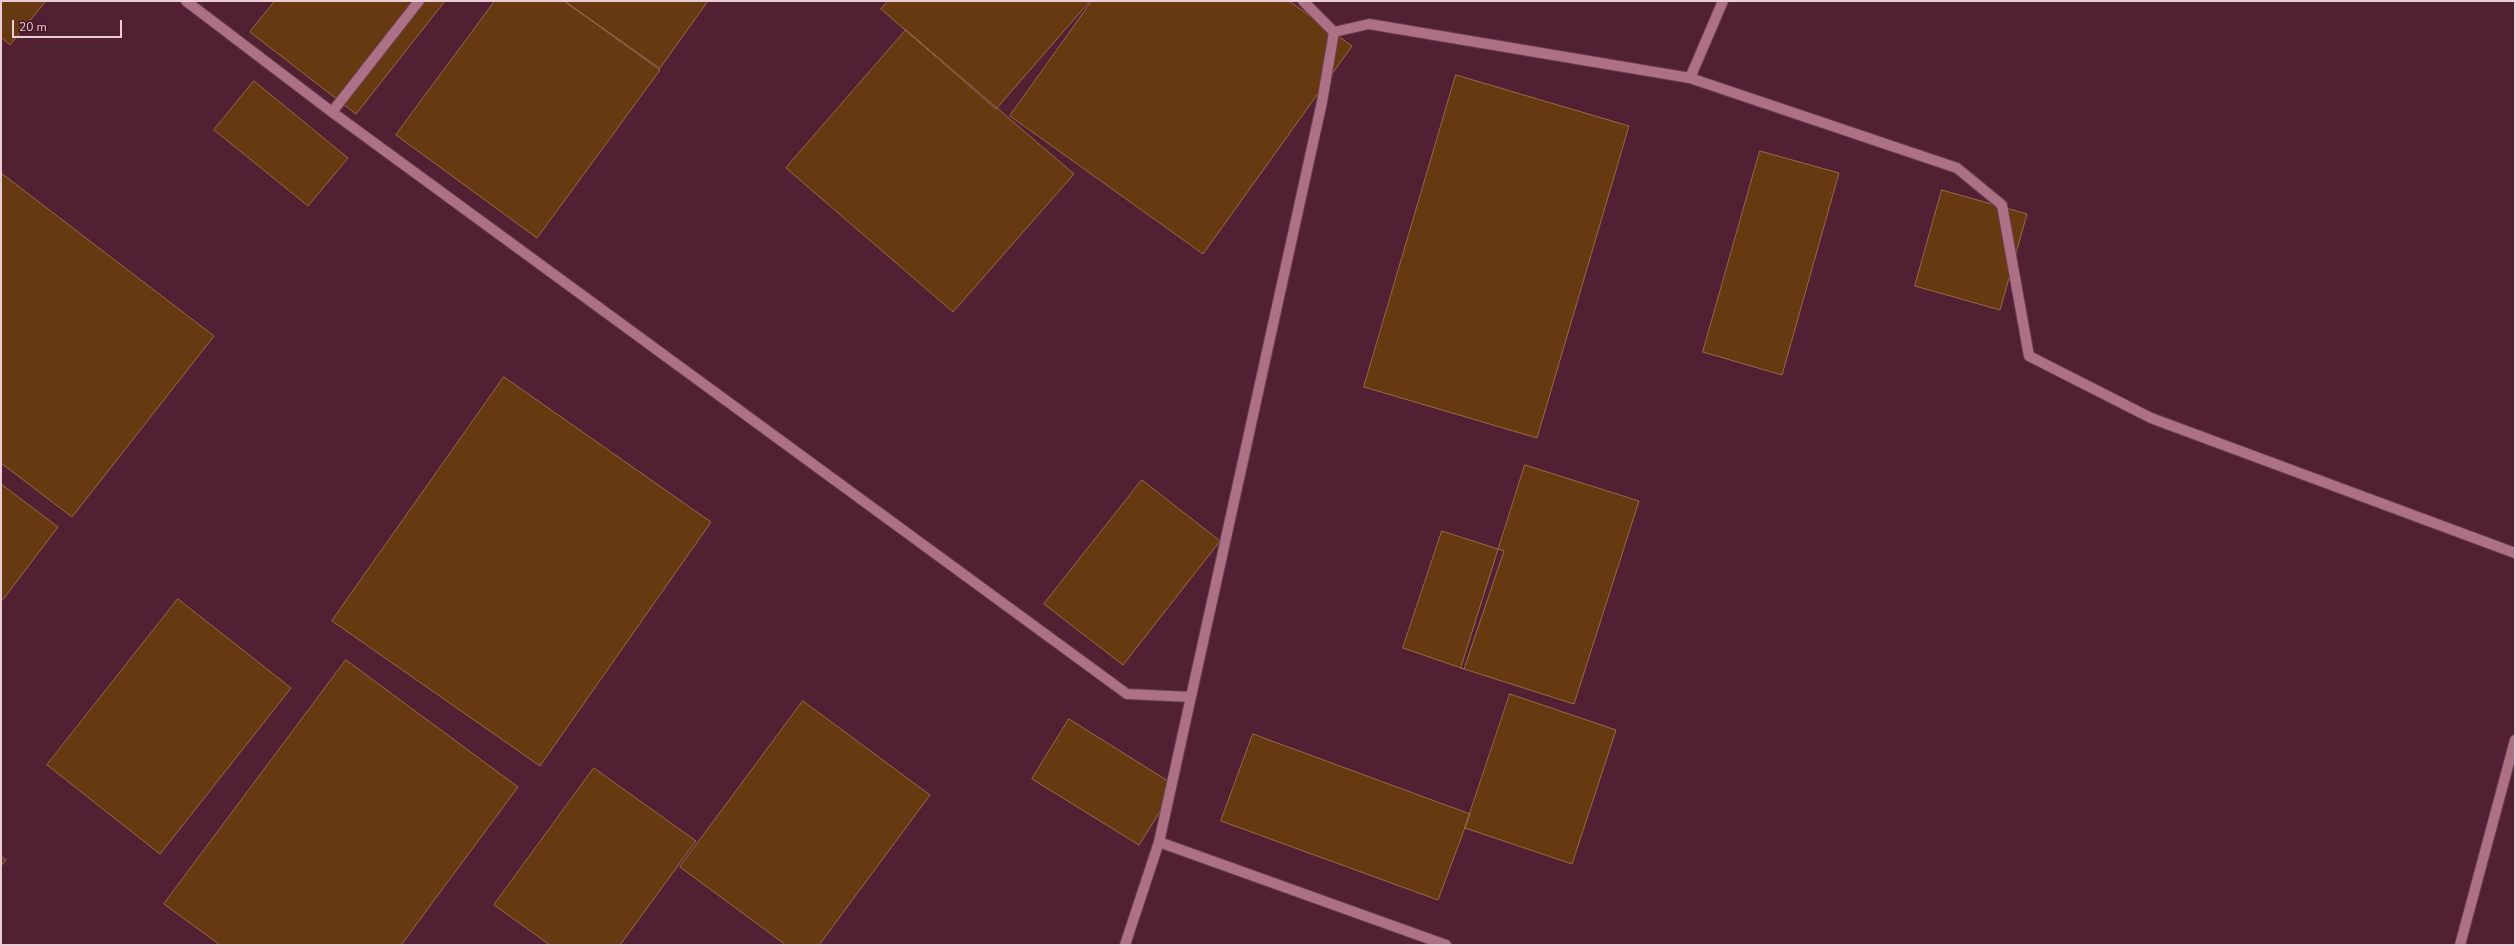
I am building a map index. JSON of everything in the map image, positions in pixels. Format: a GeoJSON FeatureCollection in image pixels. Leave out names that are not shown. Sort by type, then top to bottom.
{"type":"FeatureCollection","features":[{"type":"Feature","properties":{"kind":"street"},"geometry":{"type":"LineString","coordinates":[[186,1],[332,112],[1127,694],[1191,697]]}},
{"type":"Feature","properties":{"kind":"street"},"geometry":{"type":"LineString","coordinates":[[332,112],[419,1]]}},
{"type":"Feature","properties":{"kind":"street"},"geometry":{"type":"LineString","coordinates":[[1304,1],[1334,32]]}},
{"type":"Feature","properties":{"kind":"street"},"geometry":{"type":"LineString","coordinates":[[1690,78],[1723,1]]}},
{"type":"Feature","properties":{"kind":"street"},"geometry":{"type":"LineString","coordinates":[[1334,32],[1369,24],[1690,78],[1957,168],[2002,205],[2029,356],[2151,418],[2515,553]]}},
{"type":"Feature","properties":{"kind":"street"},"geometry":{"type":"LineString","coordinates":[[1125,945],[1159,842],[1322,102],[1334,32]]}},
{"type":"Feature","properties":{"kind":"street"},"geometry":{"type":"LineString","coordinates":[[2460,945],[2515,740]]}},
{"type":"Feature","properties":{"kind":"street"},"geometry":{"type":"LineString","coordinates":[[1159,842],[1446,945]]}},
{"type":"Feature","properties":{"kind":"building"},"geometry":{"type":"Polygon","coordinates":[[[1,1],[46,1],[10,45],[1,37],[1,1]]]}},
{"type":"Feature","properties":{"kind":"building"},"geometry":{"type":"Polygon","coordinates":[[[275,1],[445,1],[356,114],[250,32],[275,1]]]}},
{"type":"Feature","properties":{"kind":"building"},"geometry":{"type":"Polygon","coordinates":[[[495,1],[564,1],[660,70],[537,238],[396,135],[495,1]]]}},
{"type":"Feature","properties":{"kind":"building"},"geometry":{"type":"Polygon","coordinates":[[[565,1],[708,1],[660,68],[565,1]]]}},
{"type":"Feature","properties":{"kind":"building"},"geometry":{"type":"Polygon","coordinates":[[[888,1],[1090,1],[996,109],[881,9],[888,1]]]}},
{"type":"Feature","properties":{"kind":"building"},"geometry":{"type":"Polygon","coordinates":[[[1092,1],[1289,1],[1352,46],[1203,254],[1010,116],[1092,1]]]}},
{"type":"Feature","properties":{"kind":"building"},"geometry":{"type":"Polygon","coordinates":[[[906,30],[1074,174],[953,312],[786,168],[906,30]]]}},
{"type":"Feature","properties":{"kind":"building"},"geometry":{"type":"Polygon","coordinates":[[[1456,75],[1629,126],[1537,438],[1364,387],[1456,75]]]}},
{"type":"Feature","properties":{"kind":"building"},"geometry":{"type":"Polygon","coordinates":[[[254,81],[348,158],[308,206],[214,130],[254,81]]]}},
{"type":"Feature","properties":{"kind":"building"},"geometry":{"type":"Polygon","coordinates":[[[1760,151],[1839,173],[1782,375],[1703,352],[1760,151]]]}},
{"type":"Feature","properties":{"kind":"building"},"geometry":{"type":"Polygon","coordinates":[[[1,173],[214,336],[72,517],[1,463],[1,173]]]}},
{"type":"Feature","properties":{"kind":"building"},"geometry":{"type":"Polygon","coordinates":[[[1942,190],[2027,214],[2000,310],[1915,286],[1942,190]]]}},
{"type":"Feature","properties":{"kind":"building"},"geometry":{"type":"Polygon","coordinates":[[[504,377],[711,522],[540,766],[332,621],[504,377]]]}},
{"type":"Feature","properties":{"kind":"building"},"geometry":{"type":"Polygon","coordinates":[[[1525,465],[1639,501],[1574,704],[1461,668],[1525,465]]]}},
{"type":"Feature","properties":{"kind":"building"},"geometry":{"type":"Polygon","coordinates":[[[1142,480],[1220,541],[1123,665],[1044,604],[1142,480]]]}},
{"type":"Feature","properties":{"kind":"building"},"geometry":{"type":"Polygon","coordinates":[[[1,484],[58,527],[1,602],[1,484]]]}},
{"type":"Feature","properties":{"kind":"building"},"geometry":{"type":"Polygon","coordinates":[[[1442,531],[1504,551],[1464,669],[1403,648],[1442,531]]]}},
{"type":"Feature","properties":{"kind":"building"},"geometry":{"type":"Polygon","coordinates":[[[178,599],[291,688],[160,854],[47,765],[178,599]]]}},
{"type":"Feature","properties":{"kind":"building"},"geometry":{"type":"Polygon","coordinates":[[[346,660],[518,787],[401,945],[220,945],[164,904],[346,660]]]}},
{"type":"Feature","properties":{"kind":"building"},"geometry":{"type":"Polygon","coordinates":[[[1510,694],[1616,730],[1572,864],[1465,828],[1510,694]]]}},
{"type":"Feature","properties":{"kind":"building"},"geometry":{"type":"Polygon","coordinates":[[[803,701],[930,795],[819,945],[786,945],[680,867],[803,701]]]}},
{"type":"Feature","properties":{"kind":"building"},"geometry":{"type":"Polygon","coordinates":[[[1069,719],[1176,786],[1139,845],[1032,779],[1069,719]]]}},
{"type":"Feature","properties":{"kind":"building"},"geometry":{"type":"Polygon","coordinates":[[[1253,734],[1470,814],[1438,900],[1221,821],[1253,734]]]}},
{"type":"Feature","properties":{"kind":"building"},"geometry":{"type":"Polygon","coordinates":[[[594,768],[696,841],[620,945],[550,945],[494,905],[594,768]]]}},
{"type":"Feature","properties":{"kind":"building"},"geometry":{"type":"Polygon","coordinates":[[[1,856],[6,860],[1,866],[1,856]]]}}]}
